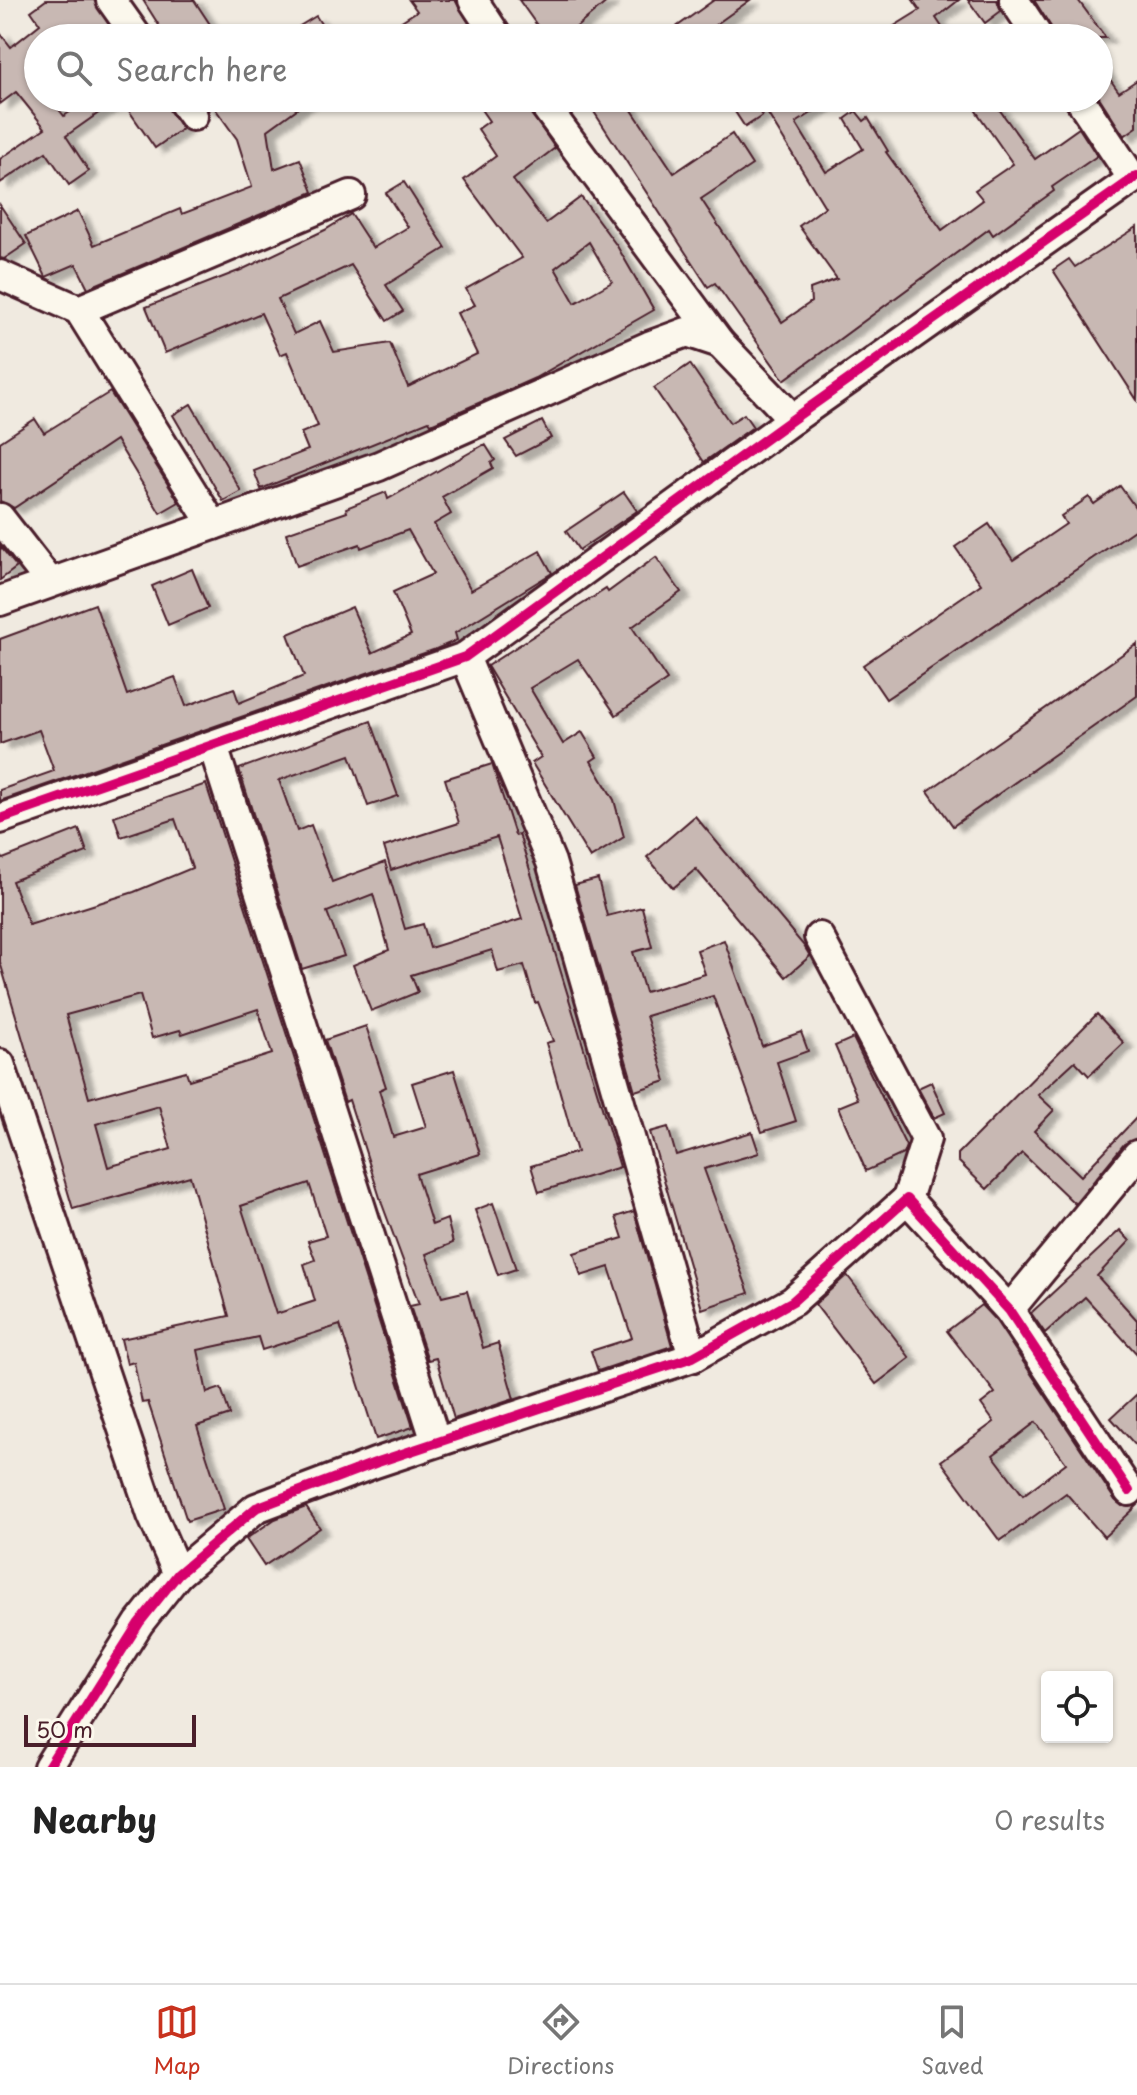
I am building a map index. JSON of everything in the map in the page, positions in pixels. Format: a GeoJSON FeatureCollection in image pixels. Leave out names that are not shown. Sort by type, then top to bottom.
{"type":"FeatureCollection","features":[{"type":"Feature","properties":{"kind":"street"},"geometry":{"type":"LineString","coordinates":[[111,0],[128,24]]}},
{"type":"Feature","properties":{"kind":"street"},"geometry":{"type":"LineString","coordinates":[[473,0],[489,24]]}},
{"type":"Feature","properties":{"kind":"street"},"geometry":{"type":"LineString","coordinates":[[1014,0],[1030,24]]}},
{"type":"Feature","properties":{"kind":"street"},"geometry":{"type":"LineString","coordinates":[[549,112],[720,343],[793,419]]}},
{"type":"Feature","properties":{"kind":"street"},"geometry":{"type":"LineString","coordinates":[[0,819],[465,657],[793,419],[1135,178],[1089,112]]}},
{"type":"Feature","properties":{"kind":"street"},"geometry":{"type":"LineString","coordinates":[[79,310],[351,195]]}},
{"type":"Feature","properties":{"kind":"street"},"geometry":{"type":"LineString","coordinates":[[0,275],[79,310],[213,525]]}},
{"type":"Feature","properties":{"kind":"street"},"geometry":{"type":"LineString","coordinates":[[0,601],[379,466],[687,332],[720,343]]}},
{"type":"Feature","properties":{"kind":"street"},"geometry":{"type":"LineString","coordinates":[[0,518],[49,581]]}},
{"type":"Feature","properties":{"kind":"street"},"geometry":{"type":"LineString","coordinates":[[465,657],[551,862],[693,1357]]}},
{"type":"Feature","properties":{"kind":"street"},"geometry":{"type":"LineString","coordinates":[[213,746],[436,1442]]}},
{"type":"Feature","properties":{"kind":"street"},"geometry":{"type":"LineString","coordinates":[[48,1767],[139,1623],[178,1574],[256,1508],[436,1442],[693,1357],[793,1301],[907,1199],[926,1139],[819,937]]}},
{"type":"Feature","properties":{"kind":"street"},"geometry":{"type":"LineString","coordinates":[[0,1064],[152,1515],[178,1574]]}},
{"type":"Feature","properties":{"kind":"street"},"geometry":{"type":"LineString","coordinates":[[1009,1310],[1137,1155]]}},
{"type":"Feature","properties":{"kind":"street"},"geometry":{"type":"LineString","coordinates":[[907,1199],[1009,1310],[1129,1491]]}},
{"type":"Feature","properties":{"kind":"building"},"geometry":{"type":"Polygon","coordinates":[[[46,0],[94,0],[109,24],[40,24],[31,11],[46,0]]]}},
{"type":"Feature","properties":{"kind":"building"},"geometry":{"type":"Polygon","coordinates":[[[143,0],[194,0],[210,24],[158,24],[143,0]]]}},
{"type":"Feature","properties":{"kind":"building"},"geometry":{"type":"Polygon","coordinates":[[[409,0],[455,0],[470,24],[397,24],[417,11],[409,0]]]}},
{"type":"Feature","properties":{"kind":"building"},"geometry":{"type":"Polygon","coordinates":[[[519,0],[609,0],[580,24],[536,24],[519,0]]]}},
{"type":"Feature","properties":{"kind":"building"},"geometry":{"type":"Polygon","coordinates":[[[714,0],[750,0],[717,24],[681,24],[714,0]]]}},
{"type":"Feature","properties":{"kind":"building"},"geometry":{"type":"Polygon","coordinates":[[[913,0],[959,0],[936,18],[940,24],[898,24],[920,10],[913,0]]]}},
{"type":"Feature","properties":{"kind":"building"},"geometry":{"type":"Polygon","coordinates":[[[968,0],[997,0],[1001,11],[985,23],[968,0]]]}},
{"type":"Feature","properties":{"kind":"building"},"geometry":{"type":"Polygon","coordinates":[[[1034,0],[1078,0],[1096,24],[1049,24],[1034,0]]]}},
{"type":"Feature","properties":{"kind":"building"},"geometry":{"type":"Polygon","coordinates":[[[316,16],[321,24],[303,24],[316,16]]]}},
{"type":"Feature","properties":{"kind":"building"},"geometry":{"type":"Polygon","coordinates":[[[0,33],[11,47],[24,37],[24,102],[16,92],[0,104],[0,33]]]}},
{"type":"Feature","properties":{"kind":"building"},"geometry":{"type":"Polygon","coordinates":[[[1137,80],[1137,127],[1124,136],[1109,112],[1113,112],[1113,84],[1119,92],[1137,80]]]}},
{"type":"Feature","properties":{"kind":"building"},"geometry":{"type":"Polygon","coordinates":[[[32,112],[61,112],[64,116],[70,112],[100,112],[66,136],[89,171],[69,185],[46,152],[0,183],[0,159],[45,128],[32,112]]]}},
{"type":"Feature","properties":{"kind":"building"},"geometry":{"type":"Polygon","coordinates":[[[130,112],[172,112],[182,129],[155,148],[130,112]]]}},
{"type":"Feature","properties":{"kind":"building"},"geometry":{"type":"Polygon","coordinates":[[[218,112],[293,112],[268,130],[274,169],[300,159],[313,192],[88,288],[76,264],[46,277],[26,236],[78,211],[94,245],[180,209],[182,214],[252,187],[237,139],[218,112]]]}},
{"type":"Feature","properties":{"kind":"building"},"geometry":{"type":"Polygon","coordinates":[[[483,112],[531,112],[555,148],[513,180],[546,223],[581,197],[617,246],[654,310],[535,378],[431,424],[429,421],[261,489],[254,471],[308,450],[301,433],[318,426],[287,352],[280,355],[261,313],[165,353],[146,307],[241,270],[325,230],[351,214],[373,248],[408,227],[386,193],[404,182],[446,248],[386,285],[403,311],[387,321],[351,265],[278,299],[294,334],[320,321],[334,352],[390,343],[408,387],[477,354],[457,313],[475,305],[466,289],[522,258],[464,180],[496,156],[478,129],[489,121],[483,112]],[[589,242],[555,268],[575,303],[612,282],[589,242]]]}},
{"type":"Feature","properties":{"kind":"building"},"geometry":{"type":"Polygon","coordinates":[[[594,112],[633,112],[674,173],[732,134],[752,165],[701,199],[782,322],[811,302],[810,289],[837,279],[799,226],[825,207],[767,112],[813,112],[796,123],[826,172],[863,149],[845,119],[855,112],[864,121],[868,118],[886,152],[942,230],[983,200],[975,190],[1013,164],[977,112],[1001,112],[1035,159],[1079,128],[1097,156],[1052,187],[1054,191],[993,235],[989,229],[784,380],[715,283],[708,287],[594,112]]]}},
{"type":"Feature","properties":{"kind":"building"},"geometry":{"type":"Polygon","coordinates":[[[735,112],[759,112],[762,116],[745,127],[735,112]]]}},
{"type":"Feature","properties":{"kind":"building"},"geometry":{"type":"Polygon","coordinates":[[[0,205],[26,244],[4,259],[0,258],[0,205]]]}},
{"type":"Feature","properties":{"kind":"building"},"geometry":{"type":"Polygon","coordinates":[[[1137,227],[1137,400],[1053,270],[1069,259],[1075,267],[1137,227]]]}},
{"type":"Feature","properties":{"kind":"building"},"geometry":{"type":"Polygon","coordinates":[[[690,364],[730,423],[744,414],[753,427],[704,462],[654,388],[690,364]]]}},
{"type":"Feature","properties":{"kind":"building"},"geometry":{"type":"Polygon","coordinates":[[[110,392],[179,502],[160,513],[116,440],[14,508],[0,501],[0,442],[35,419],[44,433],[110,392]]]}},
{"type":"Feature","properties":{"kind":"building"},"geometry":{"type":"Polygon","coordinates":[[[191,404],[241,491],[223,501],[173,415],[191,404]]]}},
{"type":"Feature","properties":{"kind":"building"},"geometry":{"type":"Polygon","coordinates":[[[542,421],[551,438],[516,456],[505,440],[542,421]]]}},
{"type":"Feature","properties":{"kind":"building"},"geometry":{"type":"Polygon","coordinates":[[[485,444],[495,460],[491,463],[493,468],[442,497],[451,514],[434,524],[471,590],[540,551],[552,573],[455,633],[457,640],[436,649],[0,801],[0,790],[54,771],[39,730],[0,744],[0,639],[95,604],[127,695],[175,677],[186,706],[234,688],[239,703],[304,676],[288,634],[352,607],[372,653],[411,635],[393,592],[433,574],[408,530],[361,548],[360,544],[297,566],[286,533],[347,512],[346,508],[386,492],[388,499],[485,444]]]}},
{"type":"Feature","properties":{"kind":"building"},"geometry":{"type":"Polygon","coordinates":[[[1120,486],[1137,510],[1137,528],[886,699],[863,665],[981,584],[955,547],[989,524],[1013,560],[1066,524],[1061,516],[1089,497],[1094,504],[1120,486]]]}},
{"type":"Feature","properties":{"kind":"building"},"geometry":{"type":"Polygon","coordinates":[[[624,492],[637,511],[579,550],[566,531],[624,492]]]}},
{"type":"Feature","properties":{"kind":"building"},"geometry":{"type":"Polygon","coordinates":[[[0,546],[17,567],[0,580],[0,546]]]}},
{"type":"Feature","properties":{"kind":"building"},"geometry":{"type":"Polygon","coordinates":[[[656,557],[681,592],[632,627],[667,680],[616,715],[578,659],[530,688],[563,744],[582,732],[597,757],[591,761],[614,800],[624,837],[590,858],[532,763],[541,757],[487,666],[606,589],[608,592],[656,557]]]}},
{"type":"Feature","properties":{"kind":"building"},"geometry":{"type":"Polygon","coordinates":[[[192,569],[208,608],[168,625],[152,586],[192,569]]]}},
{"type":"Feature","properties":{"kind":"building"},"geometry":{"type":"Polygon","coordinates":[[[1137,644],[1137,696],[953,826],[928,791],[1137,644]]]}},
{"type":"Feature","properties":{"kind":"building"},"geometry":{"type":"Polygon","coordinates":[[[371,721],[398,796],[368,806],[350,755],[279,780],[297,831],[311,825],[332,882],[385,862],[405,929],[423,924],[430,948],[522,919],[497,837],[391,870],[384,847],[459,823],[445,779],[492,764],[515,835],[519,834],[620,1167],[539,1192],[531,1166],[577,1152],[546,1043],[553,1041],[538,1002],[535,1003],[524,965],[498,972],[492,950],[411,975],[418,992],[371,1011],[353,965],[389,950],[373,894],[327,912],[344,956],[302,969],[239,769],[371,721]]]}},
{"type":"Feature","properties":{"kind":"building"},"geometry":{"type":"Polygon","coordinates":[[[206,784],[413,1427],[376,1439],[340,1325],[262,1350],[258,1337],[198,1350],[207,1393],[221,1388],[230,1415],[197,1426],[224,1509],[187,1521],[148,1402],[142,1403],[134,1362],[127,1364],[121,1339],[229,1316],[190,1176],[73,1209],[0,962],[0,854],[3,859],[79,829],[87,852],[12,881],[29,925],[134,892],[192,868],[175,819],[121,837],[114,816],[206,784]],[[140,995],[66,1015],[89,1098],[186,1071],[189,1080],[272,1054],[258,1009],[182,1034],[180,1030],[152,1038],[140,995]],[[159,1106],[96,1124],[108,1167],[171,1149],[159,1106]],[[309,1183],[241,1206],[276,1314],[315,1301],[304,1264],[315,1260],[308,1241],[326,1236],[309,1183]]]}},
{"type":"Feature","properties":{"kind":"building"},"geometry":{"type":"Polygon","coordinates":[[[695,816],[810,956],[786,977],[696,869],[673,888],[647,857],[695,816]]]}},
{"type":"Feature","properties":{"kind":"building"},"geometry":{"type":"Polygon","coordinates":[[[598,879],[607,916],[642,907],[652,947],[633,952],[645,992],[705,974],[697,950],[724,940],[762,1046],[801,1032],[808,1051],[777,1062],[796,1121],[762,1132],[713,996],[646,1016],[666,1081],[635,1091],[575,885],[598,879]]]}},
{"type":"Feature","properties":{"kind":"building"},"geometry":{"type":"Polygon","coordinates":[[[1097,1014],[1124,1043],[1089,1076],[1075,1061],[1038,1095],[1054,1110],[1034,1131],[1081,1176],[1137,1117],[1137,1138],[1124,1144],[1075,1204],[1022,1153],[987,1189],[958,1161],[958,1154],[1097,1014]]]}},
{"type":"Feature","properties":{"kind":"building"},"geometry":{"type":"Polygon","coordinates":[[[366,1026],[386,1087],[379,1090],[393,1137],[426,1127],[412,1083],[454,1070],[480,1154],[416,1174],[432,1225],[447,1219],[453,1243],[426,1254],[442,1297],[467,1291],[483,1348],[498,1343],[514,1399],[454,1419],[436,1358],[428,1360],[410,1306],[419,1304],[382,1204],[349,1100],[345,1102],[325,1040],[366,1026]]]}},
{"type":"Feature","properties":{"kind":"building"},"geometry":{"type":"Polygon","coordinates":[[[853,1038],[906,1146],[903,1154],[866,1171],[838,1107],[858,1099],[835,1046],[853,1038]]]}},
{"type":"Feature","properties":{"kind":"building"},"geometry":{"type":"Polygon","coordinates":[[[931,1082],[945,1113],[934,1118],[918,1088],[931,1082]]]}},
{"type":"Feature","properties":{"kind":"building"},"geometry":{"type":"Polygon","coordinates":[[[668,1127],[676,1155],[752,1132],[759,1153],[704,1169],[749,1293],[702,1309],[650,1132],[668,1127]]]}},
{"type":"Feature","properties":{"kind":"building"},"geometry":{"type":"Polygon","coordinates":[[[493,1203],[516,1269],[498,1275],[475,1210],[493,1203]]]}},
{"type":"Feature","properties":{"kind":"building"},"geometry":{"type":"Polygon","coordinates":[[[634,1211],[672,1346],[598,1371],[591,1351],[632,1338],[609,1267],[581,1276],[574,1253],[623,1238],[616,1217],[634,1211]]]}},
{"type":"Feature","properties":{"kind":"building"},"geometry":{"type":"Polygon","coordinates":[[[1120,1230],[1130,1241],[1097,1276],[1137,1320],[1137,1354],[1085,1297],[1045,1333],[1031,1313],[1120,1230]]]}},
{"type":"Feature","properties":{"kind":"building"},"geometry":{"type":"Polygon","coordinates":[[[847,1275],[910,1358],[876,1384],[815,1304],[847,1275]]]}},
{"type":"Feature","properties":{"kind":"building"},"geometry":{"type":"Polygon","coordinates":[[[981,1305],[996,1321],[1115,1500],[1122,1506],[1137,1506],[1104,1537],[1066,1493],[1000,1541],[941,1461],[994,1422],[981,1404],[995,1393],[947,1331],[981,1305]],[[1036,1422],[993,1455],[1023,1495],[1066,1463],[1036,1422]]]}},
{"type":"Feature","properties":{"kind":"building"},"geometry":{"type":"Polygon","coordinates":[[[1137,1394],[1137,1447],[1111,1418],[1137,1394]]]}},
{"type":"Feature","properties":{"kind":"building"},"geometry":{"type":"Polygon","coordinates":[[[306,1507],[320,1528],[264,1566],[246,1539],[275,1519],[306,1507]]]}},
{"type":"Feature","properties":{"kind":"cycle path"},"geometry":{"type":"LineString","coordinates":[[0,819],[465,657],[793,419],[1137,176]]}},
{"type":"Feature","properties":{"kind":"cycle path"},"geometry":{"type":"LineString","coordinates":[[48,1767],[139,1623],[178,1574],[256,1508],[375,1463],[693,1357],[793,1301],[907,1199],[1009,1310],[1129,1491]]}}]}
